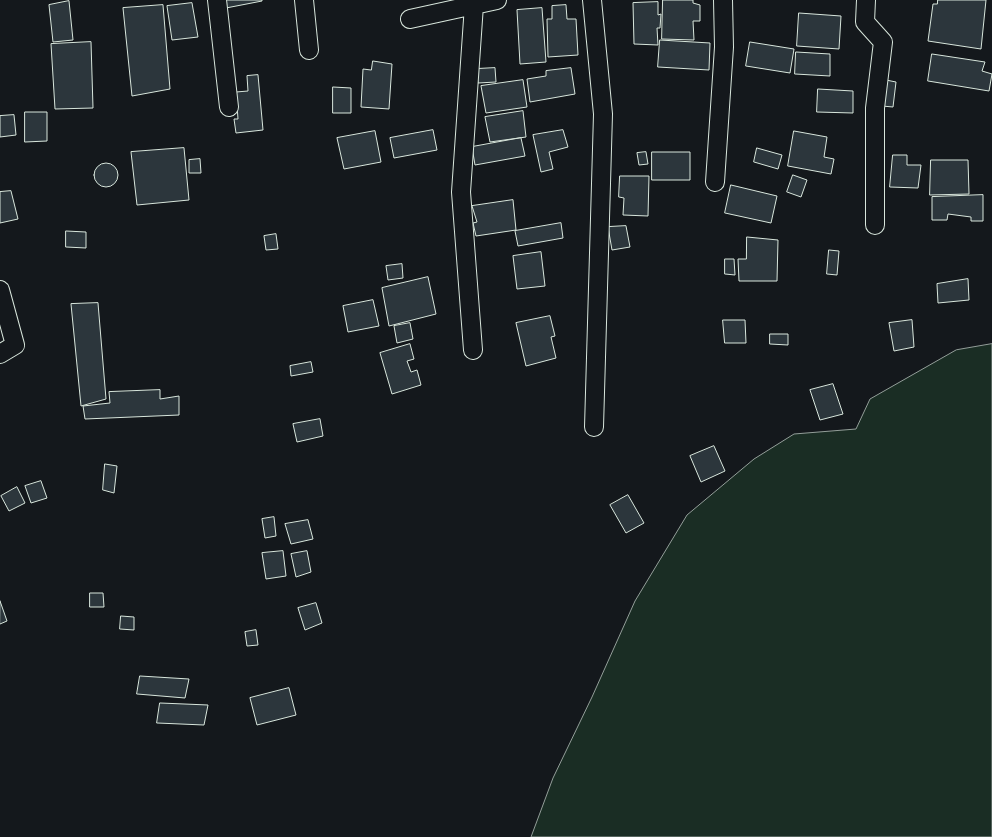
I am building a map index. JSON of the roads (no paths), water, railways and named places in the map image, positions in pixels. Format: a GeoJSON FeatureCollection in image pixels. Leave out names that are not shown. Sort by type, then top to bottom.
{"type":"FeatureCollection","features":[{"type":"Feature","properties":{"kind":"street"},"geometry":{"type":"LineString","coordinates":[[217,0],[229,107]]}},
{"type":"Feature","properties":{"kind":"street"},"geometry":{"type":"LineString","coordinates":[[304,0],[309,50]]}},
{"type":"Feature","properties":{"kind":"street"},"geometry":{"type":"LineString","coordinates":[[410,19],[497,0]]}},
{"type":"Feature","properties":{"kind":"street"},"geometry":{"type":"LineString","coordinates":[[592,0],[603,114],[594,427]]}},
{"type":"Feature","properties":{"kind":"street"},"geometry":{"type":"LineString","coordinates":[[715,182],[724,47],[723,0]]}},
{"type":"Feature","properties":{"kind":"street"},"geometry":{"type":"LineString","coordinates":[[866,0],[865,22],[883,42],[875,108],[875,225]]}},
{"type":"Feature","properties":{"kind":"street"},"geometry":{"type":"LineString","coordinates":[[474,4],[461,192],[474,350]]}},
{"type":"Feature","properties":{"kind":"street"},"geometry":{"type":"LineString","coordinates":[[0,290],[16,345],[0,354]]}}]}
